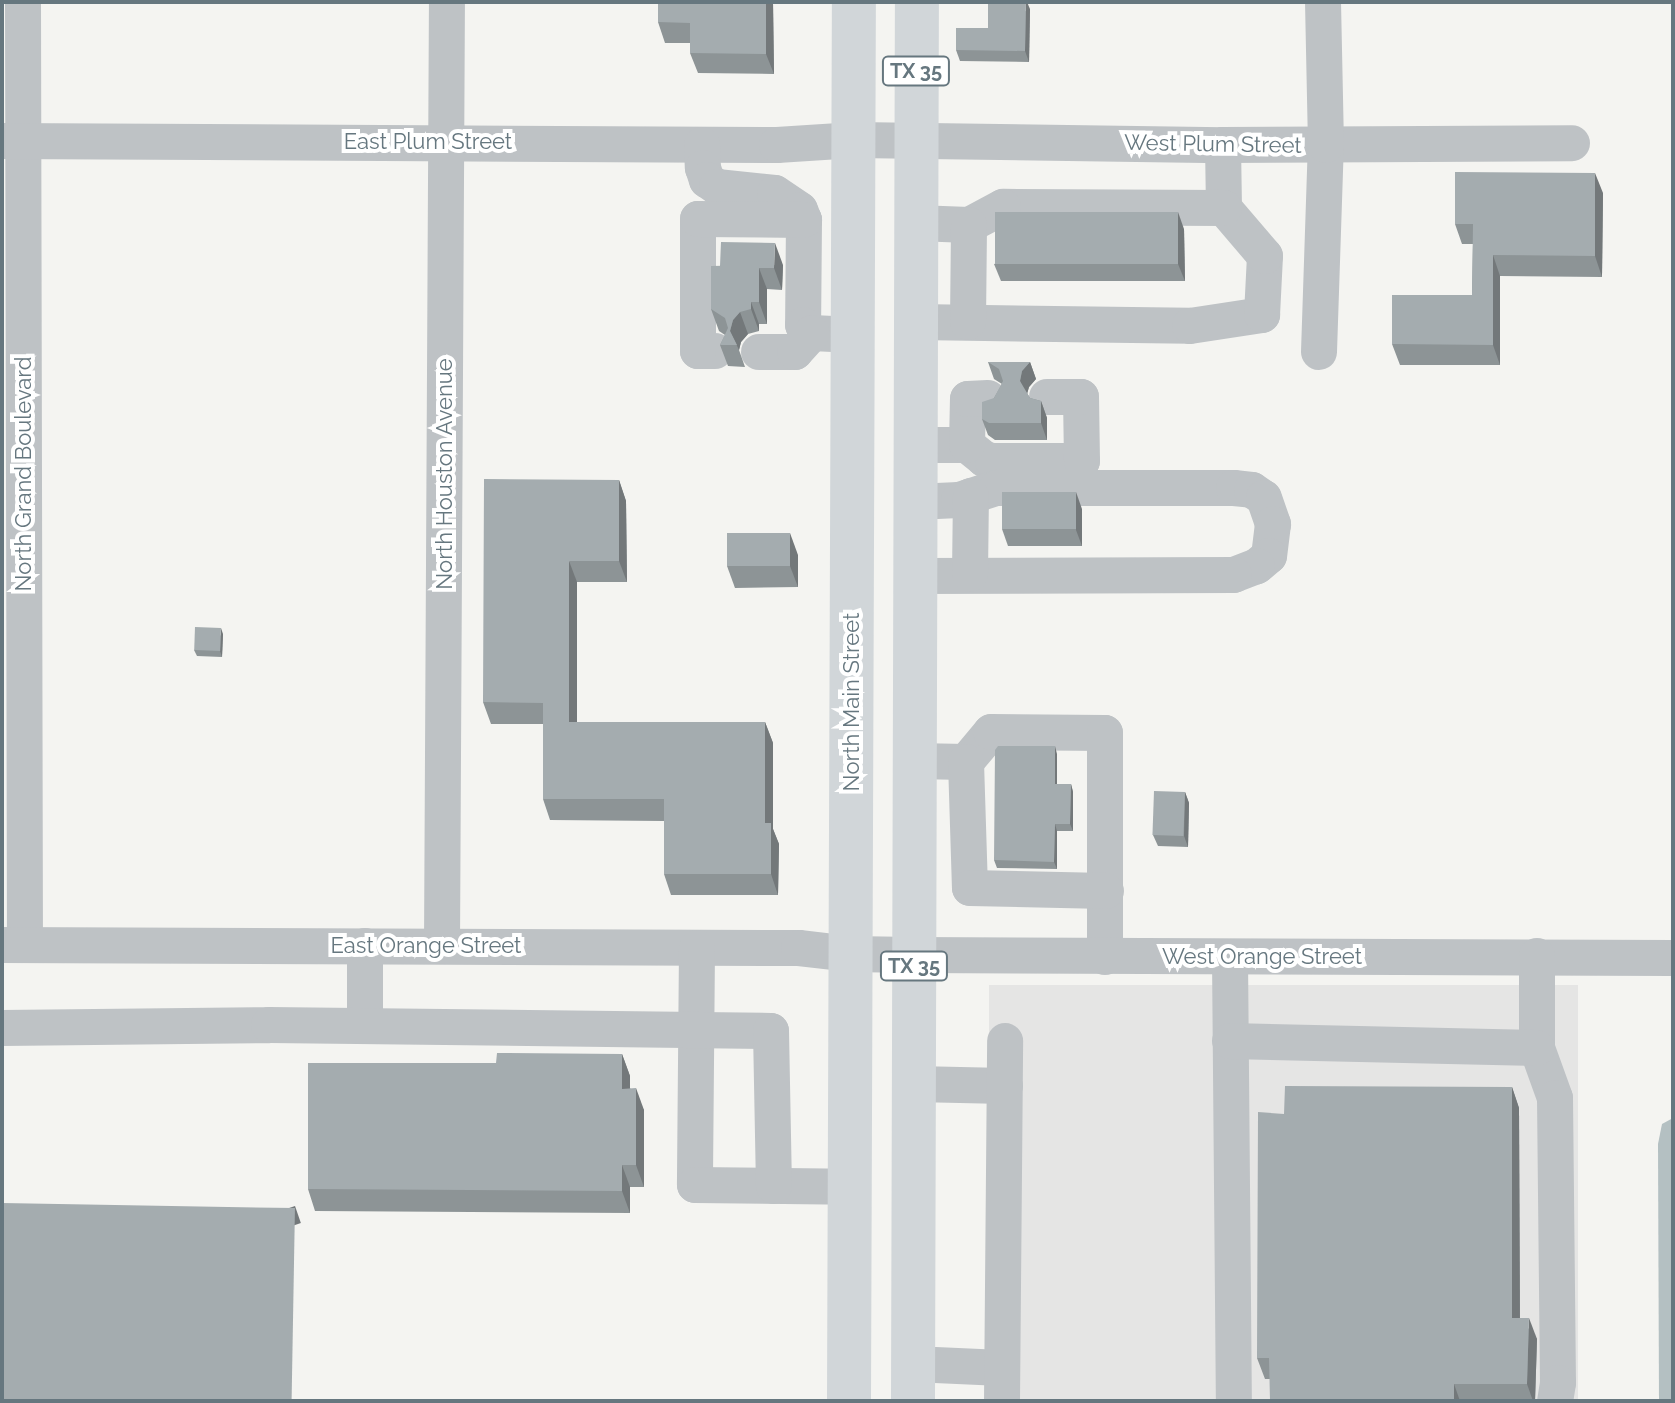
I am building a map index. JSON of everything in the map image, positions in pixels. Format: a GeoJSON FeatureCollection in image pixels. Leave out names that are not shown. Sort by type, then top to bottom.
{"type":"FeatureCollection","features":[{"type":"Feature","properties":{"kind":"main road","name":"North Main Street"},"geometry":{"type":"LineString","coordinates":[[849,1401],[850,954],[823,331],[854,257],[854,2]]}},
{"type":"Feature","properties":{"kind":"main road","name":"TX 35"},"geometry":{"type":"LineString","coordinates":[[913,1383],[917,2]]}},
{"type":"Feature","properties":{"kind":"street","name":"North Grand Boulevard"},"geometry":{"type":"LineString","coordinates":[[13,945],[13,141],[23,2]]}},
{"type":"Feature","properties":{"kind":"street","name":"North Houston Avenue"},"geometry":{"type":"LineString","coordinates":[[442,946],[447,2]]}},
{"type":"Feature","properties":{"kind":"street"},"geometry":{"type":"LineString","coordinates":[[1319,352],[1326,145],[1323,2]]}},
{"type":"Feature","properties":{"kind":"street","name":"East Plum Street"},"geometry":{"type":"LineString","coordinates":[[13,141],[777,145],[855,140]]}},
{"type":"Feature","properties":{"kind":"street","name":"West Plum Street"},"geometry":{"type":"LineString","coordinates":[[855,140],[1223,145],[1572,143]]}},
{"type":"Feature","properties":{"kind":"street"},"geometry":{"type":"LineString","coordinates":[[702,145],[707,180],[717,187],[775,193],[791,202],[794,255],[823,331],[795,352],[759,352]]}},
{"type":"Feature","properties":{"kind":"street"},"geometry":{"type":"LineString","coordinates":[[916,322],[1190,326],[1262,315],[1265,256],[1224,208],[1223,145]]}},
{"type":"Feature","properties":{"kind":"street"},"geometry":{"type":"LineString","coordinates":[[916,223],[969,225],[1003,207],[1224,208]]}},
{"type":"Feature","properties":{"kind":"street"},"geometry":{"type":"LineString","coordinates":[[715,351],[698,351],[698,219],[794,255],[854,257]]}},
{"type":"Feature","properties":{"kind":"street"},"geometry":{"type":"LineString","coordinates":[[968,322],[969,225]]}},
{"type":"Feature","properties":{"kind":"street"},"geometry":{"type":"LineString","coordinates":[[916,445],[967,445],[984,459],[993,461],[1082,461],[1081,397],[1047,397]]}},
{"type":"Feature","properties":{"kind":"street"},"geometry":{"type":"LineString","coordinates":[[967,445],[968,399],[988,398]]}},
{"type":"Feature","properties":{"kind":"street"},"geometry":{"type":"LineString","coordinates":[[915,502],[971,496],[997,488],[1252,490],[1264,498],[1271,510],[1269,556],[1257,566],[1234,575],[916,576]]}},
{"type":"Feature","properties":{"kind":"street"},"geometry":{"type":"LineString","coordinates":[[970,574],[971,496]]}},
{"type":"Feature","properties":{"kind":"street"},"geometry":{"type":"LineString","coordinates":[[1105,957],[1106,891],[1105,733],[991,732],[966,762],[970,888],[1106,891]]}},
{"type":"Feature","properties":{"kind":"street"},"geometry":{"type":"LineString","coordinates":[[915,761],[966,762]]}},
{"type":"Feature","properties":{"kind":"street"},"geometry":{"type":"LineString","coordinates":[[914,857],[969,855]]}},
{"type":"Feature","properties":{"kind":"street","name":"East Orange Street"},"geometry":{"type":"LineString","coordinates":[[13,945],[799,948],[850,954]]}},
{"type":"Feature","properties":{"kind":"street"},"geometry":{"type":"LineString","coordinates":[[365,946],[365,1026]]}},
{"type":"Feature","properties":{"kind":"street"},"geometry":{"type":"LineString","coordinates":[[697,948],[695,1185],[848,1187]]}},
{"type":"Feature","properties":{"kind":"street","name":"West Orange Street"},"geometry":{"type":"LineString","coordinates":[[850,954],[1673,958]]}},
{"type":"Feature","properties":{"kind":"street"},"geometry":{"type":"LineString","coordinates":[[1537,956],[1537,1048],[1555,1098],[1558,1383],[1555,1401]]}},
{"type":"Feature","properties":{"kind":"street"},"geometry":{"type":"LineString","coordinates":[[1230,957],[1234,1401]]}},
{"type":"Feature","properties":{"kind":"street"},"geometry":{"type":"LineString","coordinates":[[2,1028],[365,1026],[771,1031],[774,1186]]}},
{"type":"Feature","properties":{"kind":"street"},"geometry":{"type":"LineString","coordinates":[[913,1383],[1002,1384],[1005,1041]]}},
{"type":"Feature","properties":{"kind":"street"},"geometry":{"type":"LineString","coordinates":[[1230,1041],[1537,1048]]}},
{"type":"Feature","properties":{"kind":"street"},"geometry":{"type":"LineString","coordinates":[[915,1084],[1005,1086]]}},
{"type":"Feature","properties":{"kind":"shaded area"},"geometry":{"type":"Polygon","coordinates":[[[989,985],[1578,985],[1578,1401],[989,1401],[989,985]]]}},
{"type":"Feature","properties":{"kind":"shaded area"},"geometry":{"type":"Polygon","coordinates":[[[1673,1118],[1673,1401],[1659,1401],[1658,1144],[1662,1124],[1673,1118]]]}},
{"type":"Feature","properties":{"kind":"building"},"geometry":{"type":"Polygon","coordinates":[[[658,2],[766,2],[766,54],[690,53],[690,23],[658,22],[658,2]]]}},
{"type":"Feature","properties":{"kind":"building"},"geometry":{"type":"Polygon","coordinates":[[[988,2],[1026,2],[1025,51],[956,50],[956,28],[988,28],[988,2]]]}},
{"type":"Feature","properties":{"kind":"building"},"geometry":{"type":"Polygon","coordinates":[[[1455,172],[1595,173],[1595,256],[1493,255],[1493,345],[1392,344],[1392,295],[1472,295],[1473,224],[1455,224],[1455,172]]]}},
{"type":"Feature","properties":{"kind":"building"},"geometry":{"type":"Polygon","coordinates":[[[995,212],[1178,212],[1178,264],[995,264],[995,212]]]}},
{"type":"Feature","properties":{"kind":"building"},"geometry":{"type":"Polygon","coordinates":[[[721,242],[775,243],[774,268],[759,268],[759,302],[751,302],[751,309],[740,312],[733,320],[730,331],[737,345],[720,345],[728,328],[725,318],[711,309],[711,266],[720,266],[721,242]]]}},
{"type":"Feature","properties":{"kind":"building"},"geometry":{"type":"Polygon","coordinates":[[[988,362],[1030,362],[1022,371],[1020,381],[1030,398],[1041,401],[1041,423],[989,423],[982,419],[982,402],[994,398],[1003,381],[999,369],[988,362]]]}},
{"type":"Feature","properties":{"kind":"building"},"geometry":{"type":"Polygon","coordinates":[[[484,479],[619,480],[619,561],[569,561],[569,722],[765,722],[765,823],[771,823],[771,874],[664,874],[664,799],[543,799],[543,703],[483,702],[484,479]]]}},
{"type":"Feature","properties":{"kind":"building"},"geometry":{"type":"Polygon","coordinates":[[[1002,492],[1076,492],[1076,529],[1002,529],[1002,492]]]}},
{"type":"Feature","properties":{"kind":"building"},"geometry":{"type":"Polygon","coordinates":[[[727,533],[790,533],[790,566],[727,566],[727,533]]]}},
{"type":"Feature","properties":{"kind":"building"},"geometry":{"type":"Polygon","coordinates":[[[195,627],[221,628],[220,651],[194,650],[195,627]]]}},
{"type":"Feature","properties":{"kind":"building"},"geometry":{"type":"Polygon","coordinates":[[[998,746],[1055,746],[1055,784],[1071,784],[1070,824],[1055,824],[1054,862],[994,860],[995,750],[998,746]]]}},
{"type":"Feature","properties":{"kind":"building"},"geometry":{"type":"Polygon","coordinates":[[[1154,791],[1185,792],[1183,836],[1152,835],[1154,791]]]}},
{"type":"Feature","properties":{"kind":"building"},"geometry":{"type":"Polygon","coordinates":[[[497,1053],[622,1054],[622,1089],[636,1088],[636,1165],[622,1165],[622,1191],[308,1189],[308,1063],[496,1063],[497,1053]]]}},
{"type":"Feature","properties":{"kind":"building"},"geometry":{"type":"Polygon","coordinates":[[[1285,1086],[1512,1087],[1512,1318],[1529,1318],[1527,1384],[1454,1384],[1454,1401],[1270,1401],[1269,1358],[1257,1358],[1258,1112],[1284,1114],[1285,1086]]]}},
{"type":"Feature","properties":{"kind":"building"},"geometry":{"type":"Polygon","coordinates":[[[2,1203],[295,1208],[292,1401],[2,1401],[2,1203]]]}}]}
